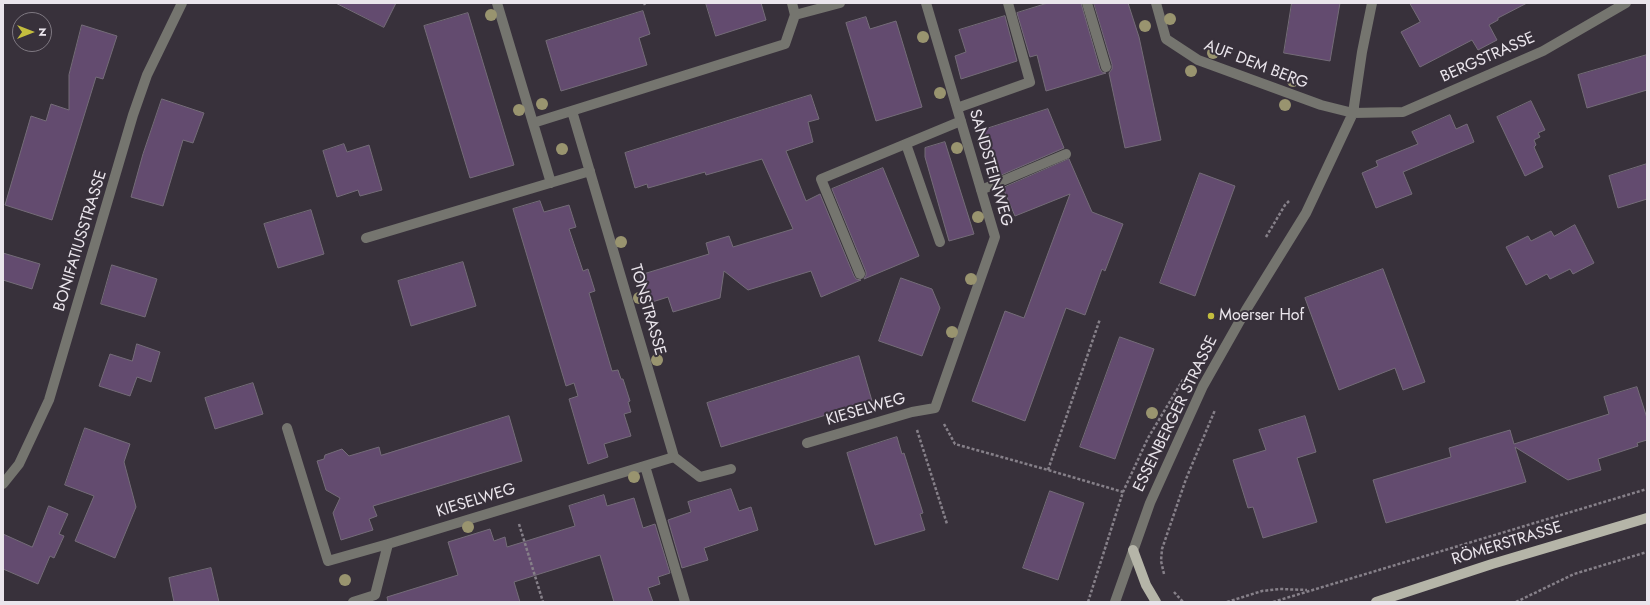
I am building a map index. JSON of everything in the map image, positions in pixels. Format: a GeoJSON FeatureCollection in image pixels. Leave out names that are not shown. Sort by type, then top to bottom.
{"type":"FeatureCollection","features":[{"type":"Feature","properties":{"kind":"main road","name":"RÖMERSTRASSE"},"geometry":{"type":"LineString","coordinates":[[1376,602],[1492,564],[1647,518]]}},
{"type":"Feature","properties":{"kind":"main road"},"geometry":{"type":"LineString","coordinates":[[1132,550],[1146,585],[1156,602]]}},
{"type":"Feature","properties":{"kind":"street","name":"BONIFATIUSSTRASSE"},"geometry":{"type":"LineString","coordinates":[[3,484],[19,464],[49,400],[133,116],[147,75],[182,3]]}},
{"type":"Feature","properties":{"kind":"street"},"geometry":{"type":"LineString","coordinates":[[497,3],[551,183]]}},
{"type":"Feature","properties":{"kind":"street"},"geometry":{"type":"LineString","coordinates":[[533,123],[785,44],[795,15],[792,3]]}},
{"type":"Feature","properties":{"kind":"street"},"geometry":{"type":"LineString","coordinates":[[795,15],[840,3]]}},
{"type":"Feature","properties":{"kind":"street","name":"SANDSTEINWEG"},"geometry":{"type":"LineString","coordinates":[[926,3],[995,237],[935,408]]}},
{"type":"Feature","properties":{"kind":"street"},"geometry":{"type":"LineString","coordinates":[[957,108],[1030,82],[1008,3]]}},
{"type":"Feature","properties":{"kind":"street"},"geometry":{"type":"LineString","coordinates":[[1087,3],[1106,67]]}},
{"type":"Feature","properties":{"kind":"street","name":"AUF DEM BERG"},"geometry":{"type":"LineString","coordinates":[[1156,3],[1166,38],[1198,60],[1321,105],[1353,113]]}},
{"type":"Feature","properties":{"kind":"street","name":"ESSENBERGER STRASSE"},"geometry":{"type":"LineString","coordinates":[[1115,602],[1150,502],[1203,386],[1246,310],[1306,213],[1353,113],[1372,3]]}},
{"type":"Feature","properties":{"kind":"street","name":"BERGSTRASSE"},"geometry":{"type":"LineString","coordinates":[[1353,113],[1403,112],[1543,51],[1626,3]]}},
{"type":"Feature","properties":{"kind":"street","name":"TONSTRASSE"},"geometry":{"type":"LineString","coordinates":[[572,111],[674,457]]}},
{"type":"Feature","properties":{"kind":"street"},"geometry":{"type":"LineString","coordinates":[[860,274],[821,179],[961,120]]}},
{"type":"Feature","properties":{"kind":"street"},"geometry":{"type":"LineString","coordinates":[[906,144],[940,242]]}},
{"type":"Feature","properties":{"kind":"street"},"geometry":{"type":"LineString","coordinates":[[981,190],[1066,154]]}},
{"type":"Feature","properties":{"kind":"street"},"geometry":{"type":"LineString","coordinates":[[366,238],[590,171]]}},
{"type":"Feature","properties":{"kind":"street","name":"KIESELWEG"},"geometry":{"type":"LineString","coordinates":[[806,444],[912,412],[935,408]]}},
{"type":"Feature","properties":{"kind":"street","name":"KIESELWEG"},"geometry":{"type":"LineString","coordinates":[[287,428],[328,561],[674,457]]}},
{"type":"Feature","properties":{"kind":"street"},"geometry":{"type":"LineString","coordinates":[[674,457],[700,477],[731,469]]}},
{"type":"Feature","properties":{"kind":"street"},"geometry":{"type":"LineString","coordinates":[[645,466],[685,602]]}},
{"type":"Feature","properties":{"kind":"street"},"geometry":{"type":"LineString","coordinates":[[353,602],[375,595],[388,544]]}},
{"type":"Feature","properties":{"kind":"path"},"geometry":{"type":"LineString","coordinates":[[1048,470],[1100,320]]}},
{"type":"Feature","properties":{"kind":"path"},"geometry":{"type":"LineString","coordinates":[[935,408],[955,444],[1123,492]]}},
{"type":"Feature","properties":{"kind":"path"},"geometry":{"type":"LineString","coordinates":[[1164,575],[1161,561],[1162,549],[1186,479],[1211,422],[1215,409]]}},
{"type":"Feature","properties":{"kind":"path"},"geometry":{"type":"LineString","coordinates":[[912,412],[947,524]]}},
{"type":"Feature","properties":{"kind":"path"},"geometry":{"type":"LineString","coordinates":[[1273,602],[1647,489]]}},
{"type":"Feature","properties":{"kind":"path"},"geometry":{"type":"LineString","coordinates":[[514,505],[543,602]]}},
{"type":"Feature","properties":{"kind":"path"},"geometry":{"type":"LineString","coordinates":[[1516,602],[1574,574],[1647,552]]}},
{"type":"Feature","properties":{"kind":"path"},"geometry":{"type":"LineString","coordinates":[[1172,588],[1183,602]]}},
{"type":"Feature","properties":{"kind":"path"},"geometry":{"type":"LineString","coordinates":[[1227,602],[1262,592],[1280,589],[1310,591]]}},
{"type":"Feature","properties":{"kind":"building"},"geometry":{"type":"Polygon","coordinates":[[[336,3],[396,3],[384,27],[336,3]]]}},
{"type":"Feature","properties":{"kind":"building"},"geometry":{"type":"Polygon","coordinates":[[[706,3],[761,3],[766,20],[716,36],[706,3]]]}},
{"type":"Feature","properties":{"kind":"building"},"geometry":{"type":"Polygon","coordinates":[[[1048,3],[1081,3],[1100,69],[1102,72],[1106,73],[1046,91],[1037,55],[1030,57],[1017,13],[1048,3]]]}},
{"type":"Feature","properties":{"kind":"building"},"geometry":{"type":"Polygon","coordinates":[[[1094,3],[1128,3],[1139,37],[1161,140],[1125,148],[1109,73],[1112,69],[1112,65],[1094,3]]]}},
{"type":"Feature","properties":{"kind":"building"},"geometry":{"type":"Polygon","coordinates":[[[1292,3],[1340,3],[1330,61],[1284,53],[1292,3]]]}},
{"type":"Feature","properties":{"kind":"building"},"geometry":{"type":"Polygon","coordinates":[[[1410,3],[1527,3],[1498,18],[1498,20],[1489,25],[1497,40],[1478,50],[1472,40],[1420,67],[1401,32],[1420,22],[1410,3]]]}},
{"type":"Feature","properties":{"kind":"building"},"geometry":{"type":"Polygon","coordinates":[[[643,11],[650,34],[639,38],[647,65],[561,91],[546,41],[643,11]]]}},
{"type":"Feature","properties":{"kind":"building"},"geometry":{"type":"Polygon","coordinates":[[[468,13],[514,165],[470,178],[424,26],[468,13]]]}},
{"type":"Feature","properties":{"kind":"building"},"geometry":{"type":"Polygon","coordinates":[[[1005,16],[1017,61],[961,79],[955,56],[966,52],[959,30],[1005,16]]]}},
{"type":"Feature","properties":{"kind":"building"},"geometry":{"type":"Polygon","coordinates":[[[866,17],[870,29],[896,21],[922,107],[876,121],[846,23],[866,17]]]}},
{"type":"Feature","properties":{"kind":"building"},"geometry":{"type":"Polygon","coordinates":[[[82,25],[117,36],[103,79],[96,77],[52,220],[5,205],[31,116],[46,121],[51,104],[69,110],[69,75],[82,25]]]}},
{"type":"Feature","properties":{"kind":"building"},"geometry":{"type":"Polygon","coordinates":[[[1647,55],[1647,90],[1587,108],[1578,75],[1647,55]]]}},
{"type":"Feature","properties":{"kind":"building"},"geometry":{"type":"Polygon","coordinates":[[[811,95],[819,119],[808,122],[813,142],[786,151],[806,201],[820,194],[854,276],[856,279],[861,280],[821,297],[811,271],[748,290],[724,271],[720,298],[673,312],[668,297],[649,303],[640,275],[709,254],[706,243],[729,236],[733,247],[793,229],[762,159],[706,175],[705,172],[648,188],[647,184],[635,188],[625,153],[811,95]]]}},
{"type":"Feature","properties":{"kind":"building"},"geometry":{"type":"Polygon","coordinates":[[[162,99],[204,113],[193,143],[183,140],[163,206],[131,197],[143,154],[162,99]]]}},
{"type":"Feature","properties":{"kind":"building"},"geometry":{"type":"Polygon","coordinates":[[[1531,101],[1545,130],[1538,133],[1540,137],[1534,140],[1536,145],[1534,147],[1543,167],[1525,176],[1497,117],[1531,101]]]}},
{"type":"Feature","properties":{"kind":"building"},"geometry":{"type":"Polygon","coordinates":[[[1048,109],[1064,148],[999,176],[980,131],[1048,109]]]}},
{"type":"Feature","properties":{"kind":"building"},"geometry":{"type":"Polygon","coordinates":[[[1450,115],[1456,129],[1467,124],[1474,142],[1403,172],[1412,194],[1376,208],[1362,173],[1378,166],[1376,161],[1418,144],[1412,132],[1450,115]]]}},
{"type":"Feature","properties":{"kind":"building"},"geometry":{"type":"Polygon","coordinates":[[[945,142],[974,234],[949,241],[925,157],[925,148],[945,142]]]}},
{"type":"Feature","properties":{"kind":"building"},"geometry":{"type":"Polygon","coordinates":[[[344,144],[347,152],[369,145],[382,190],[360,196],[358,190],[337,197],[323,151],[344,144]]]}},
{"type":"Feature","properties":{"kind":"building"},"geometry":{"type":"Polygon","coordinates":[[[1069,159],[1092,212],[1123,224],[1105,271],[1102,269],[1085,315],[1066,308],[1025,421],[972,401],[1005,311],[1024,318],[1070,194],[1015,216],[1003,188],[1069,159]]]}},
{"type":"Feature","properties":{"kind":"building"},"geometry":{"type":"Polygon","coordinates":[[[1647,164],[1647,199],[1618,208],[1609,176],[1647,164]]]}},
{"type":"Feature","properties":{"kind":"building"},"geometry":{"type":"Polygon","coordinates":[[[883,168],[919,256],[864,279],[866,272],[832,189],[883,168]]]}},
{"type":"Feature","properties":{"kind":"building"},"geometry":{"type":"Polygon","coordinates":[[[1200,173],[1235,186],[1195,296],[1160,283],[1200,173]]]}},
{"type":"Feature","properties":{"kind":"building"},"geometry":{"type":"Polygon","coordinates":[[[540,201],[544,212],[569,205],[576,227],[569,229],[583,271],[588,269],[595,291],[589,293],[612,371],[618,370],[621,379],[623,379],[630,401],[628,402],[631,412],[624,414],[631,436],[604,444],[608,457],[588,464],[569,399],[578,396],[574,383],[566,386],[513,209],[540,201]]]}},
{"type":"Feature","properties":{"kind":"building"},"geometry":{"type":"Polygon","coordinates":[[[311,210],[324,254],[278,268],[264,224],[311,210]]]}},
{"type":"Feature","properties":{"kind":"building"},"geometry":{"type":"Polygon","coordinates":[[[1575,225],[1594,263],[1573,274],[1570,269],[1550,279],[1547,274],[1526,285],[1506,247],[1528,236],[1531,241],[1551,231],[1554,236],[1575,225]]]}},
{"type":"Feature","properties":{"kind":"building"},"geometry":{"type":"Polygon","coordinates":[[[3,253],[40,264],[32,289],[3,280],[3,253]]]}},
{"type":"Feature","properties":{"kind":"building"},"geometry":{"type":"Polygon","coordinates":[[[463,262],[476,306],[411,326],[398,281],[463,262]]]}},
{"type":"Feature","properties":{"kind":"building"},"geometry":{"type":"Polygon","coordinates":[[[112,265],[157,279],[145,317],[101,304],[112,265]]]}},
{"type":"Feature","properties":{"kind":"building"},"geometry":{"type":"Polygon","coordinates":[[[1383,269],[1425,382],[1403,390],[1395,368],[1339,390],[1305,298],[1383,269]]]}},
{"type":"Feature","properties":{"kind":"building"},"geometry":{"type":"Polygon","coordinates":[[[901,278],[932,289],[940,308],[922,356],[879,341],[901,278]]]}},
{"type":"Feature","properties":{"kind":"building"},"geometry":{"type":"Polygon","coordinates":[[[1120,337],[1154,349],[1115,459],[1080,447],[1120,337]]]}},
{"type":"Feature","properties":{"kind":"building"},"geometry":{"type":"Polygon","coordinates":[[[137,344],[160,352],[151,382],[137,377],[130,396],[99,386],[110,354],[132,361],[137,344]]]}},
{"type":"Feature","properties":{"kind":"building"},"geometry":{"type":"Polygon","coordinates":[[[859,356],[872,401],[721,447],[707,403],[859,356]]]}},
{"type":"Feature","properties":{"kind":"building"},"geometry":{"type":"Polygon","coordinates":[[[253,383],[263,414],[215,429],[205,398],[253,383]]]}},
{"type":"Feature","properties":{"kind":"building"},"geometry":{"type":"Polygon","coordinates":[[[1637,387],[1647,418],[1647,440],[1637,443],[1638,446],[1598,459],[1601,470],[1568,480],[1515,447],[1526,482],[1386,523],[1373,480],[1451,457],[1449,448],[1510,430],[1514,444],[1609,414],[1604,397],[1637,387]]]}},
{"type":"Feature","properties":{"kind":"building"},"geometry":{"type":"Polygon","coordinates":[[[509,416],[522,461],[373,506],[377,516],[369,519],[373,530],[341,540],[333,513],[340,498],[326,490],[317,461],[324,459],[325,455],[342,449],[349,456],[379,447],[381,455],[509,416]]]}},
{"type":"Feature","properties":{"kind":"building"},"geometry":{"type":"Polygon","coordinates":[[[1305,416],[1316,452],[1297,458],[1317,522],[1263,538],[1253,507],[1248,508],[1233,460],[1266,450],[1259,430],[1305,416]]]}},
{"type":"Feature","properties":{"kind":"building"},"geometry":{"type":"Polygon","coordinates":[[[85,428],[130,444],[124,462],[136,507],[115,558],[75,541],[94,496],[65,485],[85,428]]]}},
{"type":"Feature","properties":{"kind":"building"},"geometry":{"type":"Polygon","coordinates":[[[897,437],[902,454],[904,453],[923,513],[920,514],[925,530],[875,545],[847,453],[897,437]]]}},
{"type":"Feature","properties":{"kind":"building"},"geometry":{"type":"Polygon","coordinates":[[[731,489],[739,511],[751,507],[758,530],[704,548],[708,560],[682,568],[668,520],[691,512],[688,502],[731,489]]]}},
{"type":"Feature","properties":{"kind":"building"},"geometry":{"type":"Polygon","coordinates":[[[1050,491],[1084,503],[1058,580],[1023,568],[1050,491]]]}},
{"type":"Feature","properties":{"kind":"building"},"geometry":{"type":"Polygon","coordinates":[[[604,495],[607,506],[634,498],[643,528],[655,524],[670,573],[658,577],[660,584],[648,588],[653,602],[614,602],[600,555],[514,582],[520,602],[388,602],[387,597],[458,575],[448,542],[490,529],[494,541],[505,537],[507,547],[575,526],[569,506],[604,495]]]}},
{"type":"Feature","properties":{"kind":"building"},"geometry":{"type":"Polygon","coordinates":[[[49,506],[68,514],[59,534],[64,536],[54,558],[50,556],[38,584],[3,569],[3,534],[32,547],[49,506]]]}},
{"type":"Feature","properties":{"kind":"building"},"geometry":{"type":"Polygon","coordinates":[[[211,568],[219,602],[174,602],[169,578],[211,568]]]}},
{"type":"Feature","properties":{"kind":"place","name":"Moerser Hof"},"geometry":{"type":"Point","coordinates":[1211,316]}}]}
